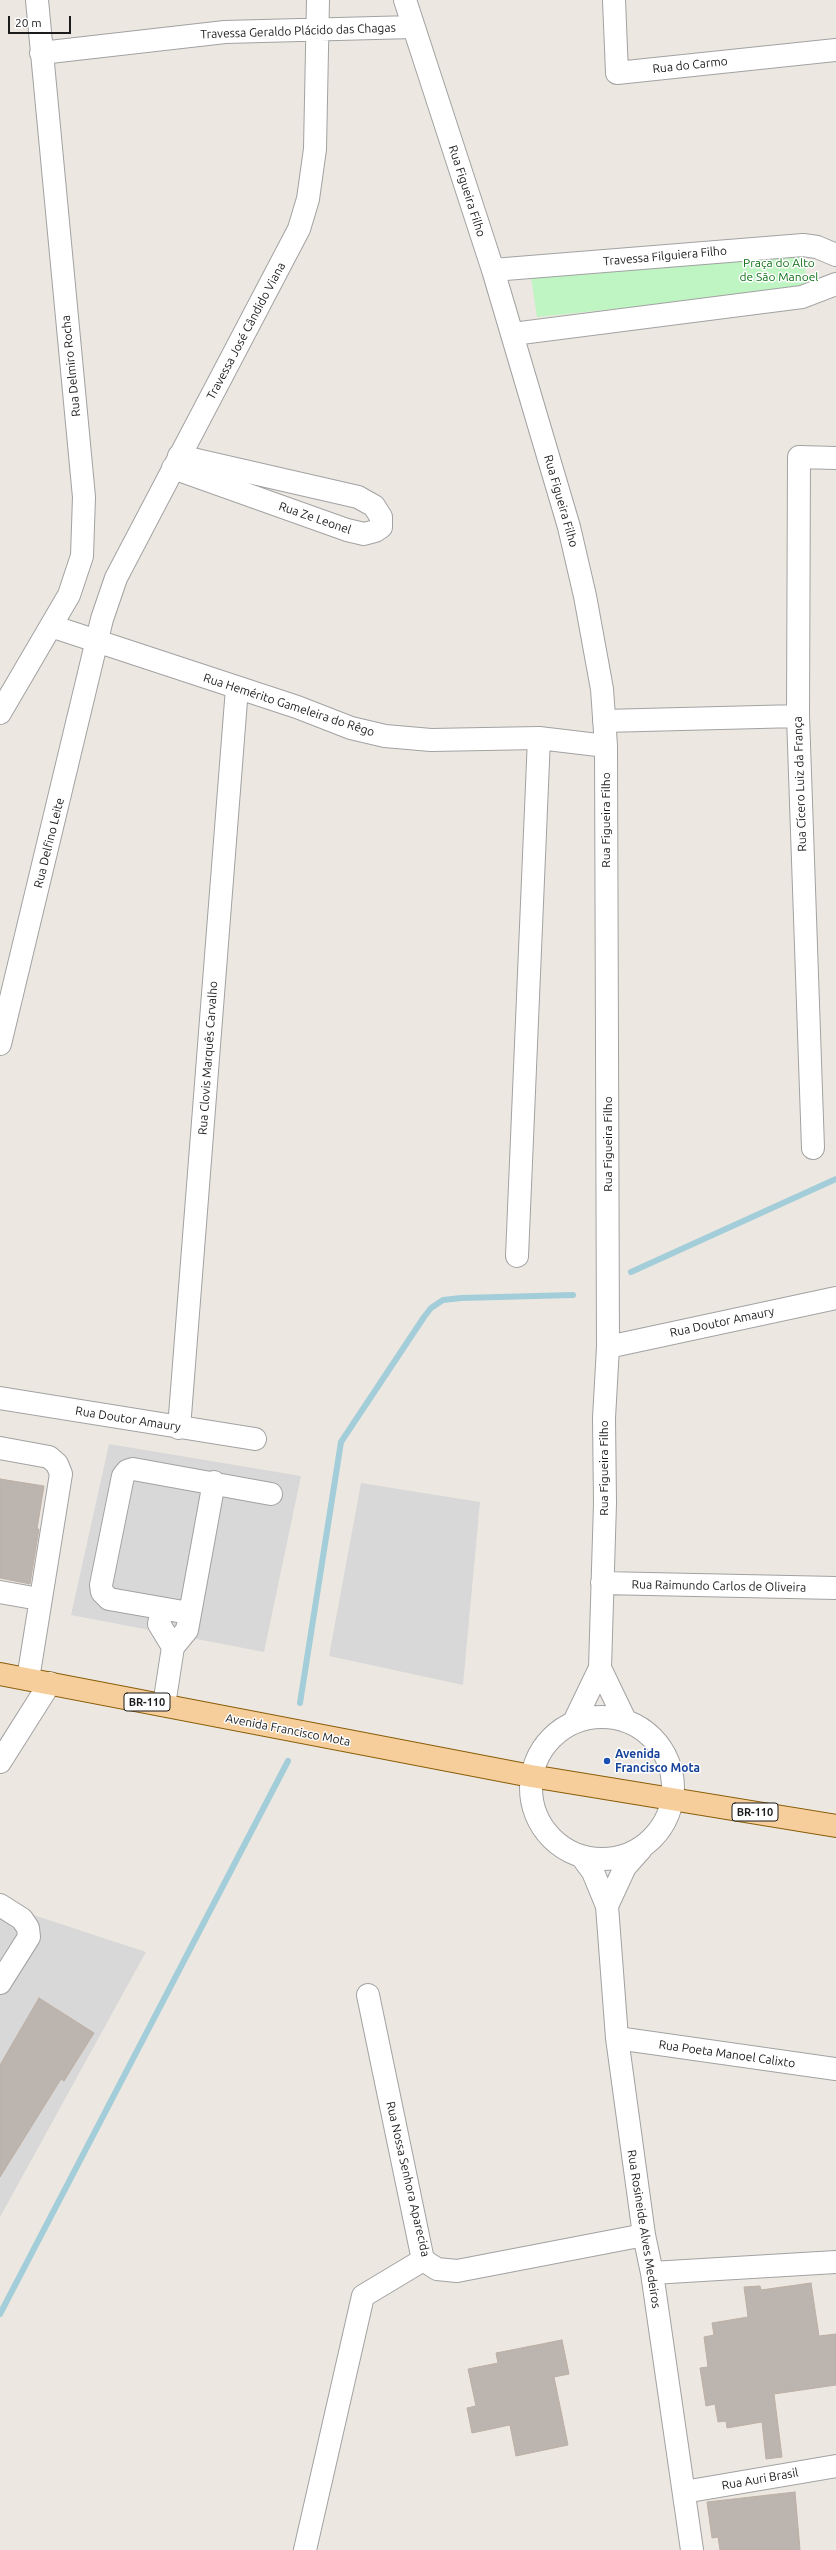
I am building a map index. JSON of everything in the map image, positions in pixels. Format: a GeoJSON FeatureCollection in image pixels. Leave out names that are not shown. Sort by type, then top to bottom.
{"type":"FeatureCollection","features":[{"type":"Feature","properties":{"kind":"main road","name":"Avenida Francisco Mota"},"geometry":{"type":"LineString","coordinates":[[0,1674],[531,1776],[673,1798],[836,1826]]}},
{"type":"Feature","properties":{"kind":"street","name":"Rua Delmiro Rocha"},"geometry":{"type":"LineString","coordinates":[[0,713],[69,596],[82,556],[84,497],[37,0]]}},
{"type":"Feature","properties":{"kind":"street","name":"Travessa José Cândido Viana"},"geometry":{"type":"LineString","coordinates":[[97,641],[116,578],[299,229],[308,199],[315,149],[318,0]]}},
{"type":"Feature","properties":{"kind":"street","name":"Rua Figueira Filho"},"geometry":{"type":"LineString","coordinates":[[405,0],[493,270],[570,527],[586,596],[602,689],[606,746],[608,1346],[604,1418],[605,1503],[600,1668],[574,1722]]}},
{"type":"Feature","properties":{"kind":"street","name":"Rua do Carmo"},"geometry":{"type":"LineString","coordinates":[[614,0],[617,73],[836,50]]}},
{"type":"Feature","properties":{"kind":"street","name":"Travessa Geraldo Plácido das Chagas"},"geometry":{"type":"LineString","coordinates":[[41,53],[225,32],[413,27]]}},
{"type":"Feature","properties":{"kind":"street","name":"Travessa Filguiera Filho"},"geometry":{"type":"LineString","coordinates":[[493,270],[803,245],[817,246],[836,255]]}},
{"type":"Feature","properties":{"kind":"street"},"geometry":{"type":"LineString","coordinates":[[512,334],[802,297],[836,284]]}},
{"type":"Feature","properties":{"kind":"street","name":"Rua Cícero Luiz da França"},"geometry":{"type":"LineString","coordinates":[[813,1148],[798,716],[799,457],[836,458]]}},
{"type":"Feature","properties":{"kind":"street","name":"Rua Ze Leonel"},"geometry":{"type":"LineString","coordinates":[[176,462],[358,497],[374,506],[381,517],[381,527],[375,531],[364,534],[347,530],[176,462]]}},
{"type":"Feature","properties":{"kind":"street","name":"Rua Hemérito Gameleira do Rêgo"},"geometry":{"type":"LineString","coordinates":[[51,626],[237,688],[350,728],[385,736],[431,740],[539,738],[606,746]]}},
{"type":"Feature","properties":{"kind":"street","name":"Rua Delfino Leite"},"geometry":{"type":"LineString","coordinates":[[0,1044],[97,641]]}},
{"type":"Feature","properties":{"kind":"street","name":"Rua Clovis Marquês Carvalho"},"geometry":{"type":"LineString","coordinates":[[179,1428],[237,688]]}},
{"type":"Feature","properties":{"kind":"street"},"geometry":{"type":"LineString","coordinates":[[604,721],[798,716]]}},
{"type":"Feature","properties":{"kind":"street"},"geometry":{"type":"LineString","coordinates":[[517,1256],[539,738]]}},
{"type":"Feature","properties":{"kind":"street","name":"Rua Doutor Amaury"},"geometry":{"type":"LineString","coordinates":[[608,1346],[836,1298]]}},
{"type":"Feature","properties":{"kind":"street","name":"Rua Doutor Amaury"},"geometry":{"type":"LineString","coordinates":[[0,1398],[179,1428],[255,1439]]}},
{"type":"Feature","properties":{"kind":"street"},"geometry":{"type":"LineString","coordinates":[[0,1448],[49,1457],[57,1464],[61,1474],[39,1599],[28,1679]]}},
{"type":"Feature","properties":{"kind":"street"},"geometry":{"type":"LineString","coordinates":[[189,1613],[109,1599],[102,1592],[101,1585],[123,1476],[127,1471],[133,1469],[214,1482],[271,1494]]}},
{"type":"Feature","properties":{"kind":"street"},"geometry":{"type":"LineString","coordinates":[[164,1705],[173,1647],[187,1630],[214,1482]]}},
{"type":"Feature","properties":{"kind":"street","name":"Rua Raimundo Carlos de Oliveira"},"geometry":{"type":"LineString","coordinates":[[602,1583],[836,1588]]}},
{"type":"Feature","properties":{"kind":"street"},"geometry":{"type":"LineString","coordinates":[[0,1592],[39,1599]]}},
{"type":"Feature","properties":{"kind":"street"},"geometry":{"type":"LineString","coordinates":[[162,1609],[158,1624],[173,1647]]}},
{"type":"Feature","properties":{"kind":"street","name":"Rua Figueira Filho"},"geometry":{"type":"LineString","coordinates":[[600,1668],[625,1720]]}},
{"type":"Feature","properties":{"kind":"street"},"geometry":{"type":"LineString","coordinates":[[0,1762],[50,1683]]}},
{"type":"Feature","properties":{"kind":"street"},"geometry":{"type":"LineString","coordinates":[[608,1716],[625,1720],[643,1729],[658,1742],[668,1759],[674,1779],[673,1798],[664,1824],[657,1835],[641,1849],[623,1857],[602,1860],[582,1857],[563,1848],[548,1834],[540,1822],[531,1797],[531,1776],[536,1759],[545,1743],[558,1731],[574,1722],[590,1717],[608,1716]]}},
{"type":"Feature","properties":{"kind":"street","name":"Rua Rosineide Alves Medeiros"},"geometry":{"type":"LineString","coordinates":[[607,1906],[624,1867],[641,1849]]}},
{"type":"Feature","properties":{"kind":"street","name":"Rua Rosineide Alves Medeiros"},"geometry":{"type":"LineString","coordinates":[[582,1857],[593,1872],[607,1906],[617,2038],[644,2236],[652,2273],[692,2550]]}},
{"type":"Feature","properties":{"kind":"street"},"geometry":{"type":"LineString","coordinates":[[0,1905],[22,1919],[28,1928],[29,1937],[0,1984]]}},
{"type":"Feature","properties":{"kind":"street","name":"Rua Nossa Senhora Aparecida"},"geometry":{"type":"LineString","coordinates":[[368,1995],[423,2260],[438,2269],[456,2271],[644,2236]]}},
{"type":"Feature","properties":{"kind":"street","name":"Rua Poeta Manoel Calixto"},"geometry":{"type":"LineString","coordinates":[[617,2038],[836,2069]]}},
{"type":"Feature","properties":{"kind":"street"},"geometry":{"type":"LineString","coordinates":[[305,2550],[363,2296],[423,2260]]}},
{"type":"Feature","properties":{"kind":"street"},"geometry":{"type":"LineString","coordinates":[[652,2273],[836,2262]]}},
{"type":"Feature","properties":{"kind":"street","name":"Rua Auri Brasil"},"geometry":{"type":"LineString","coordinates":[[684,2492],[836,2466]]}},
{"type":"Feature","properties":{"kind":"shaded area"},"geometry":{"type":"Polygon","coordinates":[[[109,1444],[301,1476],[264,1652],[71,1615],[109,1444]]]}},
{"type":"Feature","properties":{"kind":"shaded area"},"geometry":{"type":"Polygon","coordinates":[[[361,1483],[480,1502],[463,1685],[329,1656],[361,1483]]]}},
{"type":"Feature","properties":{"kind":"shaded area"},"geometry":{"type":"Polygon","coordinates":[[[0,1904],[146,1952],[0,2217],[0,1904]]]}},
{"type":"Feature","properties":{"kind":"green space","name":"Praça do Alto de São Manoel"},"geometry":{"type":"Polygon","coordinates":[[[803,245],[807,289],[537,317],[531,277],[803,245]]]}},
{"type":"Feature","properties":{"kind":"building"},"geometry":{"type":"Polygon","coordinates":[[[0,1479],[44,1486],[30,1584],[0,1578],[0,1479]]]}},
{"type":"Feature","properties":{"kind":"building"},"geometry":{"type":"Polygon","coordinates":[[[39,1998],[94,2033],[64,2081],[61,2079],[0,2177],[0,2065],[39,1998]]]}},
{"type":"Feature","properties":{"kind":"building"},"geometry":{"type":"Polygon","coordinates":[[[811,2283],[819,2336],[836,2334],[836,2385],[774,2394],[782,2457],[766,2459],[762,2422],[727,2428],[726,2421],[718,2422],[715,2404],[706,2406],[700,2368],[708,2367],[704,2337],[714,2335],[712,2323],[748,2317],[744,2287],[760,2286],[761,2290],[811,2283]]]}},
{"type":"Feature","properties":{"kind":"building"},"geometry":{"type":"Polygon","coordinates":[[[562,2340],[569,2374],[554,2377],[568,2445],[516,2456],[510,2425],[472,2433],[467,2408],[476,2406],[468,2369],[498,2363],[496,2353],[562,2340]]]}},
{"type":"Feature","properties":{"kind":"building"},"geometry":{"type":"Polygon","coordinates":[[[795,2492],[800,2550],[720,2550],[718,2537],[712,2538],[707,2502],[795,2492]]]}},
{"type":"Feature","properties":{"kind":"waterway"},"geometry":{"type":"LineString","coordinates":[[631,1272],[836,1179]]}},
{"type":"Feature","properties":{"kind":"waterway"},"geometry":{"type":"LineString","coordinates":[[300,1703],[341,1442],[424,1317],[431,1308],[443,1300],[461,1298],[573,1295]]}},
{"type":"Feature","properties":{"kind":"waterway"},"geometry":{"type":"LineString","coordinates":[[0,2314],[288,1761]]}},
{"type":"Feature","properties":{"kind":"place","name":"Avenida Francisco Mota"},"geometry":{"type":"Point","coordinates":[607,1761]}}]}
